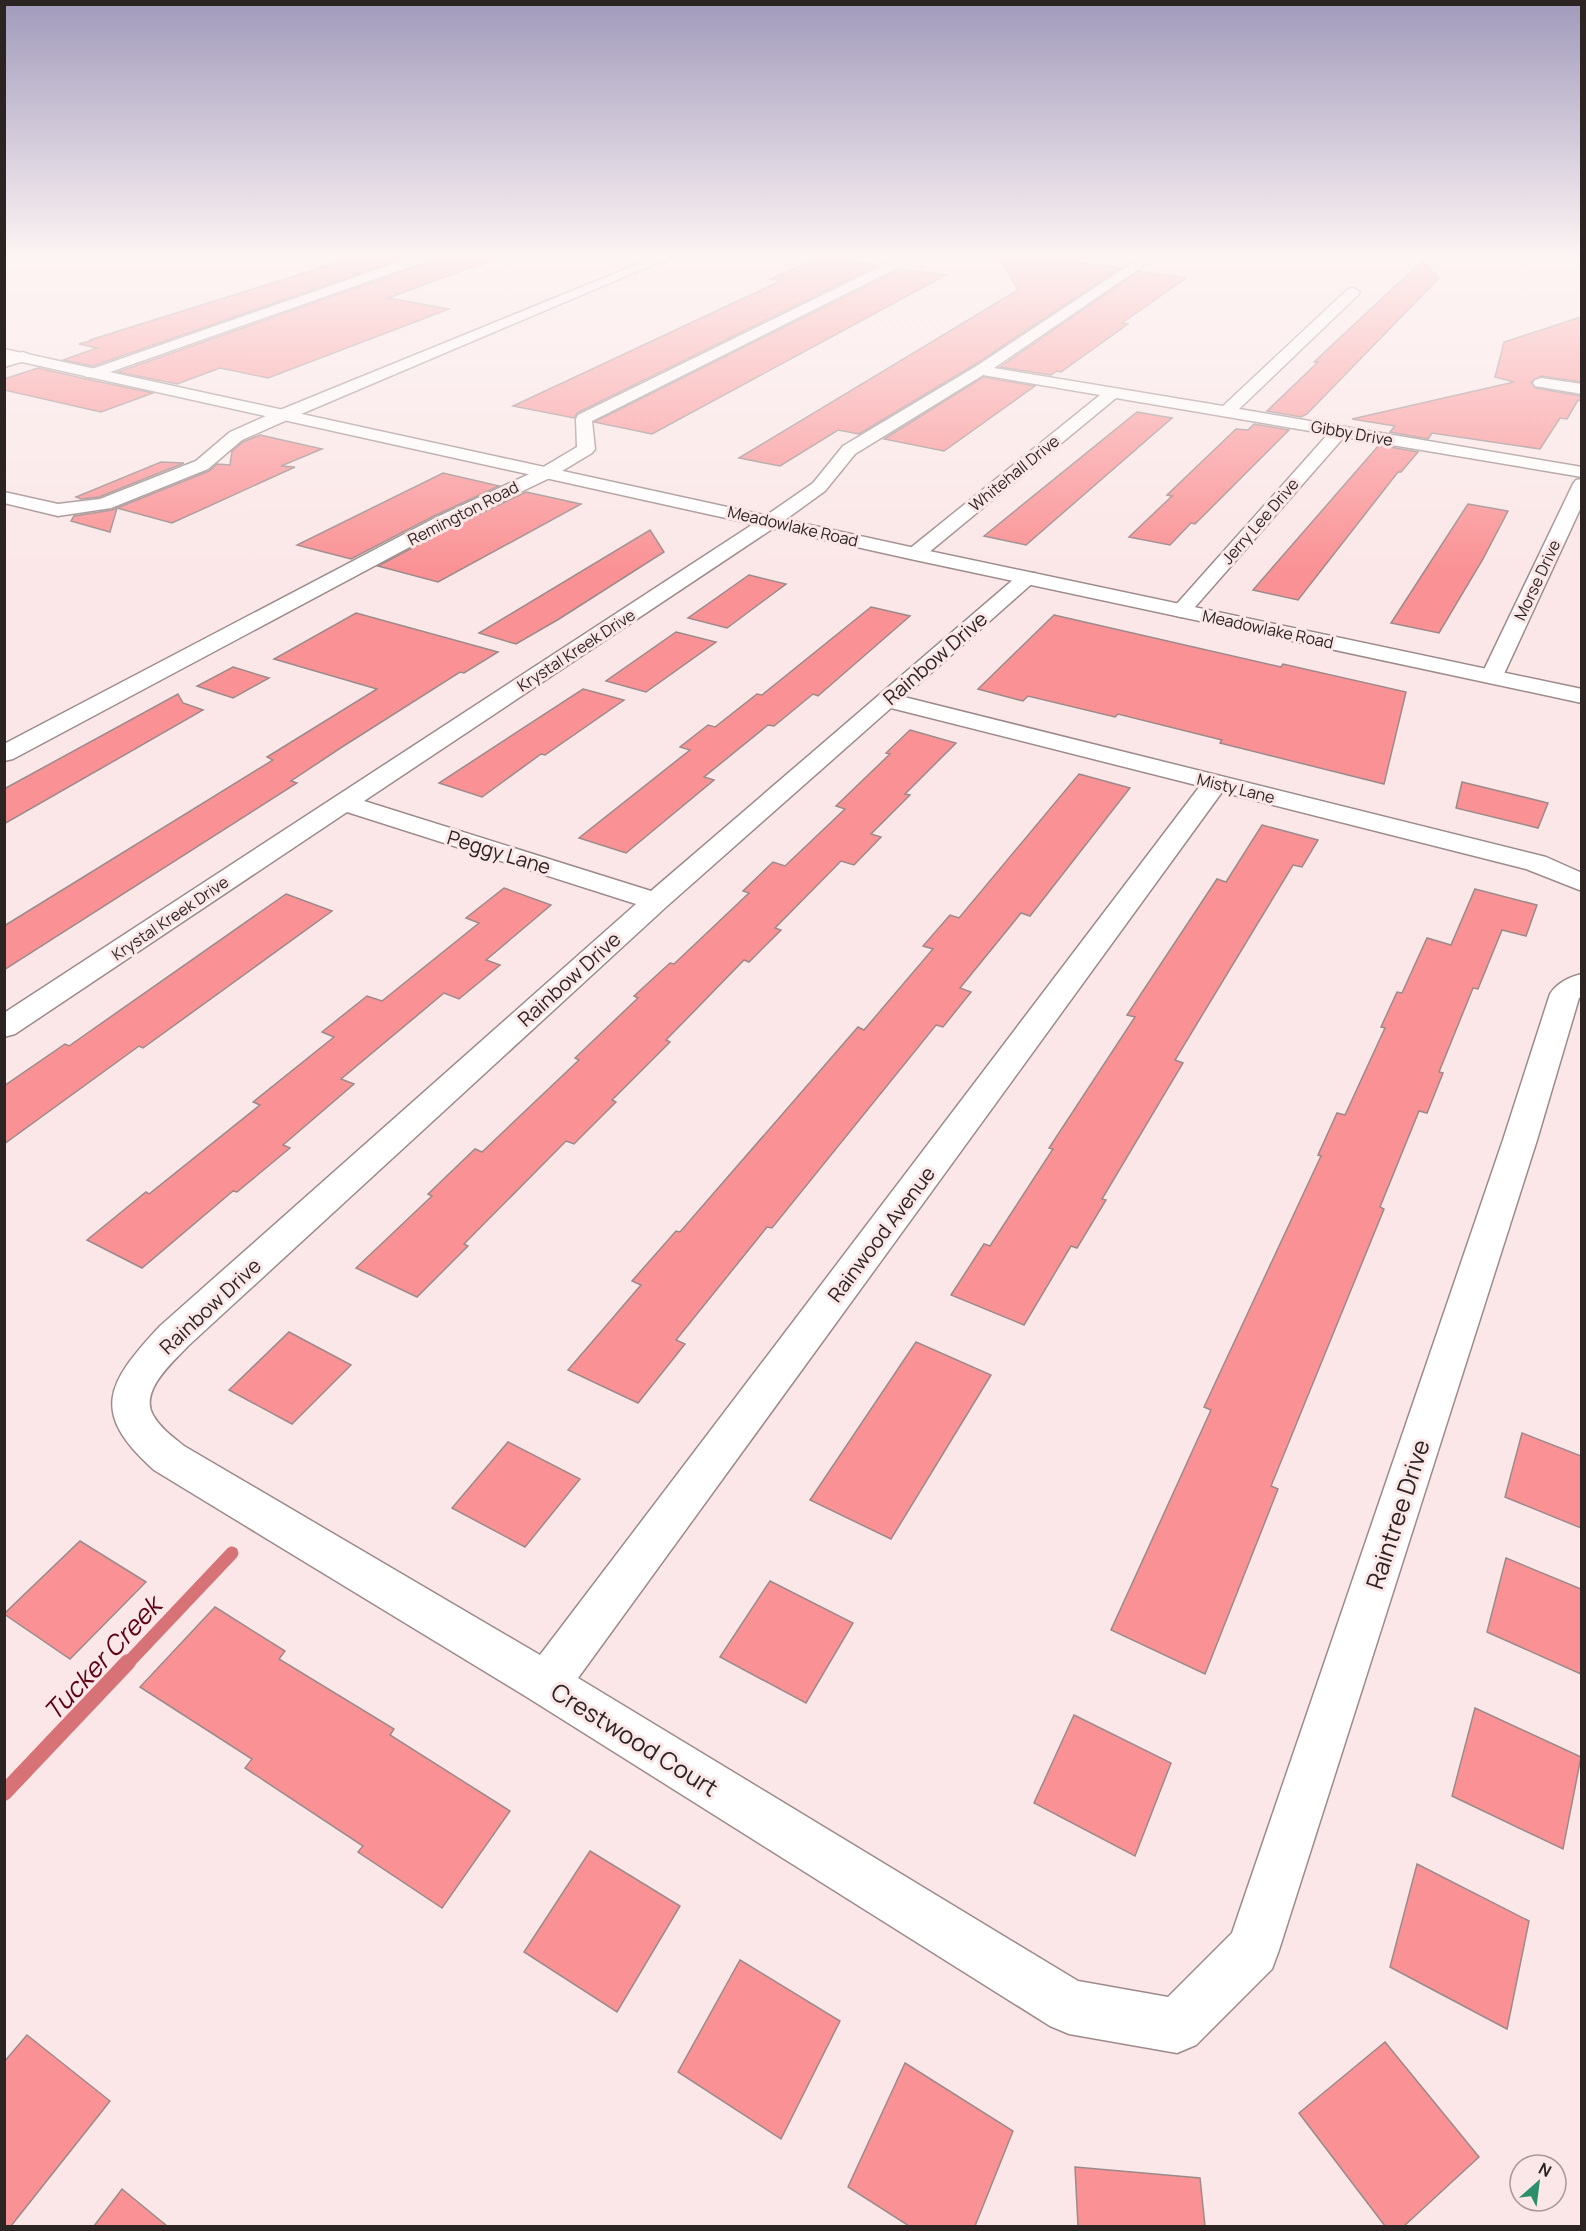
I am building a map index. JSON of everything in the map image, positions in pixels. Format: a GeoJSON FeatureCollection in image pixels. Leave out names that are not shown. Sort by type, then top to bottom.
{"type":"FeatureCollection","features":[{"type":"Feature","properties":{"kind":"street","name":"Meadowlake Road"},"geometry":{"type":"LineString","coordinates":[[26,361],[1581,696]]}},
{"type":"Feature","properties":{"kind":"street"},"geometry":{"type":"LineString","coordinates":[[91,374],[127,361]]}},
{"type":"Feature","properties":{"kind":"street"},"geometry":{"type":"LineString","coordinates":[[4,497],[58,510],[104,504],[202,465],[236,436],[413,361]]}},
{"type":"Feature","properties":{"kind":"street","name":"Remington Road"},"geometry":{"type":"LineString","coordinates":[[4,754],[442,522],[546,473],[586,449],[584,419],[700,361]]}},
{"type":"Feature","properties":{"kind":"street","name":"Krystal Kreek Drive"},"geometry":{"type":"LineString","coordinates":[[4,1027],[771,521],[819,487],[849,450],[993,361]]}},
{"type":"Feature","properties":{"kind":"street"},"geometry":{"type":"LineString","coordinates":[[1226,412],[1280,361]]}},
{"type":"Feature","properties":{"kind":"street","name":"Gibby Drive"},"geometry":{"type":"LineString","coordinates":[[980,370],[1581,472]]}},
{"type":"Feature","properties":{"kind":"street"},"geometry":{"type":"LineString","coordinates":[[1541,383],[1581,389]]}},
{"type":"Feature","properties":{"kind":"street","name":"Whitehall Drive"},"geometry":{"type":"LineString","coordinates":[[915,554],[1112,393]]}},
{"type":"Feature","properties":{"kind":"street","name":"Jerry Lee Drive"},"geometry":{"type":"LineString","coordinates":[[1181,611],[1340,431]]}},
{"type":"Feature","properties":{"kind":"street","name":"Morse Drive"},"geometry":{"type":"LineString","coordinates":[[1492,676],[1581,484]]}},
{"type":"Feature","properties":{"kind":"street","name":"Rainbow Drive"},"geometry":{"type":"LineString","coordinates":[[130,1398],[145,1367],[174,1336],[656,901],[1028,577]]}},
{"type":"Feature","properties":{"kind":"street","name":"Misty Lane"},"geometry":{"type":"LineString","coordinates":[[887,700],[1536,863],[1581,883]]}},
{"type":"Feature","properties":{"kind":"street","name":"Rainwood Avenue"},"geometry":{"type":"LineString","coordinates":[[546,1684],[1215,783]]}},
{"type":"Feature","properties":{"kind":"street","name":"Peggy Lane"},"geometry":{"type":"LineString","coordinates":[[343,803],[656,901]]}},
{"type":"Feature","properties":{"kind":"street","name":"Raintree Drive"},"geometry":{"type":"LineString","coordinates":[[1177,2026],[1253,1950],[1520,1140],[1565,994],[1581,983]]}},
{"type":"Feature","properties":{"kind":"street","name":"Crestwood Court"},"geometry":{"type":"LineString","coordinates":[[130,1398],[133,1422],[148,1442],[170,1458],[546,1684],[1069,2007],[1177,2026]]}},
{"type":"Feature","properties":{"kind":"building"},"geometry":{"type":"Polygon","coordinates":[[[69,361],[107,361],[93,366],[69,361]]]}},
{"type":"Feature","properties":{"kind":"building"},"geometry":{"type":"Polygon","coordinates":[[[149,361],[312,361],[268,378],[220,368],[177,384],[118,372],[149,361]]]}},
{"type":"Feature","properties":{"kind":"building"},"geometry":{"type":"Polygon","coordinates":[[[609,361],[683,361],[577,413],[574,418],[513,406],[609,361]]]}},
{"type":"Feature","properties":{"kind":"building"},"geometry":{"type":"Polygon","coordinates":[[[716,361],[787,361],[652,434],[594,422],[716,361]]]}},
{"type":"Feature","properties":{"kind":"building"},"geometry":{"type":"Polygon","coordinates":[[[900,361],[980,361],[859,434],[838,430],[780,466],[739,458],[900,361]]]}},
{"type":"Feature","properties":{"kind":"building"},"geometry":{"type":"Polygon","coordinates":[[[1009,361],[1076,361],[1061,372],[1057,371],[1051,375],[1000,367],[1009,361]]]}},
{"type":"Feature","properties":{"kind":"building"},"geometry":{"type":"Polygon","coordinates":[[[1358,361],[1307,414],[1301,417],[1267,411],[1318,362],[1314,362],[1358,361]]]}},
{"type":"Feature","properties":{"kind":"building"},"geometry":{"type":"Polygon","coordinates":[[[1499,361],[1581,361],[1581,382],[1541,376],[1531,382],[1535,388],[1581,396],[1581,401],[1578,400],[1567,419],[1560,418],[1540,449],[1432,433],[1428,439],[1390,432],[1395,426],[1352,419],[1514,382],[1495,377],[1499,361]]]}},
{"type":"Feature","properties":{"kind":"building"},"geometry":{"type":"Polygon","coordinates":[[[38,368],[153,393],[101,412],[4,390],[4,379],[38,368]]]}},
{"type":"Feature","properties":{"kind":"building"},"geometry":{"type":"Polygon","coordinates":[[[983,377],[1035,386],[944,451],[884,439],[983,377]]]}},
{"type":"Feature","properties":{"kind":"building"},"geometry":{"type":"Polygon","coordinates":[[[1137,412],[1172,418],[1026,545],[984,536],[1137,412]]]}},
{"type":"Feature","properties":{"kind":"building"},"geometry":{"type":"Polygon","coordinates":[[[1254,424],[1289,430],[1195,524],[1191,523],[1170,545],[1129,537],[1172,496],[1167,495],[1236,429],[1248,430],[1254,424]]]}},
{"type":"Feature","properties":{"kind":"building"},"geometry":{"type":"Polygon","coordinates":[[[260,435],[322,449],[281,466],[295,467],[172,523],[117,508],[110,532],[71,521],[74,516],[112,510],[209,471],[217,464],[230,465],[232,451],[243,442],[260,435]]]}},
{"type":"Feature","properties":{"kind":"building"},"geometry":{"type":"Polygon","coordinates":[[[1379,445],[1418,452],[1401,472],[1398,472],[1298,600],[1253,590],[1379,445]]]}},
{"type":"Feature","properties":{"kind":"building"},"geometry":{"type":"Polygon","coordinates":[[[161,462],[184,463],[99,497],[81,499],[76,497],[161,462]]]}},
{"type":"Feature","properties":{"kind":"building"},"geometry":{"type":"Polygon","coordinates":[[[443,473],[499,486],[434,516],[351,559],[297,545],[443,473]]]}},
{"type":"Feature","properties":{"kind":"building"},"geometry":{"type":"Polygon","coordinates":[[[526,492],[581,504],[438,582],[378,566],[450,528],[526,492]]]}},
{"type":"Feature","properties":{"kind":"building"},"geometry":{"type":"Polygon","coordinates":[[[1468,504],[1508,511],[1483,559],[1439,633],[1391,623],[1468,504]]]}},
{"type":"Feature","properties":{"kind":"building"},"geometry":{"type":"Polygon","coordinates":[[[650,530],[664,552],[559,619],[516,644],[479,633],[650,530]]]}},
{"type":"Feature","properties":{"kind":"building"},"geometry":{"type":"Polygon","coordinates":[[[749,575],[786,584],[727,628],[688,618],[749,575]]]}},
{"type":"Feature","properties":{"kind":"building"},"geometry":{"type":"Polygon","coordinates":[[[871,607],[910,616],[818,696],[813,694],[774,726],[768,725],[704,777],[714,780],[626,853],[579,838],[690,750],[680,747],[708,725],[715,727],[757,694],[762,695],[871,607]]]}},
{"type":"Feature","properties":{"kind":"building"},"geometry":{"type":"Polygon","coordinates":[[[356,613],[498,652],[464,673],[460,672],[342,747],[291,781],[297,783],[4,970],[4,926],[273,760],[267,757],[377,689],[274,659],[356,613]]]}},
{"type":"Feature","properties":{"kind":"building"},"geometry":{"type":"Polygon","coordinates":[[[1054,615],[1281,667],[1283,664],[1406,692],[1384,784],[1220,743],[1222,740],[1118,714],[1115,717],[1028,696],[1023,701],[978,689],[1054,615]]]}},
{"type":"Feature","properties":{"kind":"building"},"geometry":{"type":"Polygon","coordinates":[[[676,632],[716,642],[646,692],[606,681],[676,632]]]}},
{"type":"Feature","properties":{"kind":"building"},"geometry":{"type":"Polygon","coordinates":[[[233,667],[269,678],[233,698],[197,686],[233,667]]]}},
{"type":"Feature","properties":{"kind":"building"},"geometry":{"type":"Polygon","coordinates":[[[583,689],[624,700],[545,755],[541,754],[482,797],[439,783],[583,689]]]}},
{"type":"Feature","properties":{"kind":"building"},"geometry":{"type":"Polygon","coordinates":[[[178,694],[183,703],[203,710],[4,824],[4,789],[178,694]]]}},
{"type":"Feature","properties":{"kind":"building"},"geometry":{"type":"Polygon","coordinates":[[[910,730],[956,743],[905,794],[910,795],[871,834],[881,837],[854,865],[841,861],[775,928],[781,930],[749,962],[744,960],[666,1040],[670,1042],[612,1100],[616,1102],[574,1144],[566,1141],[464,1244],[468,1246],[417,1297],[356,1268],[432,1196],[428,1194],[475,1149],[482,1152],[579,1060],[575,1058],[638,998],[634,996],[670,963],[674,964],[749,893],[743,891],[773,862],[785,866],[845,809],[836,806],[890,754],[886,753],[910,730]]]}},
{"type":"Feature","properties":{"kind":"building"},"geometry":{"type":"Polygon","coordinates":[[[1079,774],[1130,788],[1030,916],[1021,913],[960,988],[971,992],[943,1027],[936,1025],[772,1228],[767,1227],[676,1340],[685,1344],[638,1403],[568,1370],[641,1285],[632,1281],[676,1231],[680,1232],[858,1027],[864,1030],[933,949],[923,946],[950,915],[959,918],[1079,774]]]}},
{"type":"Feature","properties":{"kind":"building"},"geometry":{"type":"Polygon","coordinates":[[[1462,782],[1548,803],[1538,828],[1456,808],[1462,782]]]}},
{"type":"Feature","properties":{"kind":"building"},"geometry":{"type":"Polygon","coordinates":[[[1262,825],[1318,840],[1302,867],[1293,865],[1175,1060],[1183,1063],[1102,1199],[1106,1200],[1077,1248],[1071,1246],[1024,1325],[951,1295],[984,1244],[990,1246],[1053,1149],[1049,1148],[1135,1017],[1127,1015],[1217,879],[1226,882],[1262,825]]]}},
{"type":"Feature","properties":{"kind":"building"},"geometry":{"type":"Polygon","coordinates":[[[504,888],[551,905],[486,960],[500,965],[459,999],[444,993],[341,1079],[354,1084],[283,1145],[290,1148],[237,1192],[233,1191],[142,1268],[87,1240],[146,1192],[149,1194],[260,1105],[253,1102],[334,1037],[322,1032],[367,996],[382,1001],[479,923],[466,918],[504,888]]]}},
{"type":"Feature","properties":{"kind":"building"},"geometry":{"type":"Polygon","coordinates":[[[1475,889],[1537,905],[1526,936],[1502,930],[1478,989],[1473,988],[1439,1072],[1443,1073],[1427,1113],[1419,1111],[1380,1207],[1384,1209],[1271,1486],[1278,1489],[1205,1674],[1111,1630],[1211,1410],[1204,1407],[1321,1156],[1318,1155],[1337,1113],[1345,1115],[1385,1028],[1381,1027],[1397,992],[1402,993],[1427,938],[1451,945],[1475,889]]]}},
{"type":"Feature","properties":{"kind":"building"},"geometry":{"type":"Polygon","coordinates":[[[286,894],[332,911],[143,1048],[139,1046],[4,1144],[4,1086],[65,1044],[69,1046],[286,894]]]}},
{"type":"Feature","properties":{"kind":"building"},"geometry":{"type":"Polygon","coordinates":[[[289,1332],[351,1365],[292,1424],[229,1390],[289,1332]]]}},
{"type":"Feature","properties":{"kind":"building"},"geometry":{"type":"Polygon","coordinates":[[[916,1342],[991,1375],[891,1539],[810,1500],[916,1342]]]}},
{"type":"Feature","properties":{"kind":"building"},"geometry":{"type":"Polygon","coordinates":[[[1522,1433],[1581,1456],[1581,1528],[1505,1497],[1522,1433]]]}},
{"type":"Feature","properties":{"kind":"building"},"geometry":{"type":"Polygon","coordinates":[[[508,1442],[580,1479],[525,1547],[452,1508],[508,1442]]]}},
{"type":"Feature","properties":{"kind":"building"},"geometry":{"type":"Polygon","coordinates":[[[80,1541],[146,1582],[70,1659],[4,1614],[80,1541]]]}},
{"type":"Feature","properties":{"kind":"building"},"geometry":{"type":"Polygon","coordinates":[[[1506,1558],[1581,1589],[1581,1674],[1487,1632],[1506,1558]]]}},
{"type":"Feature","properties":{"kind":"building"},"geometry":{"type":"Polygon","coordinates":[[[770,1581],[853,1623],[806,1703],[720,1657],[770,1581]]]}},
{"type":"Feature","properties":{"kind":"building"},"geometry":{"type":"Polygon","coordinates":[[[215,1607],[285,1651],[279,1659],[394,1729],[390,1735],[510,1811],[442,1908],[358,1852],[363,1846],[245,1768],[252,1759],[140,1687],[215,1607]]]}},
{"type":"Feature","properties":{"kind":"building"},"geometry":{"type":"Polygon","coordinates":[[[1475,1708],[1581,1757],[1563,1849],[1452,1796],[1475,1708]]]}},
{"type":"Feature","properties":{"kind":"building"},"geometry":{"type":"Polygon","coordinates":[[[1074,1715],[1171,1763],[1135,1856],[1034,1803],[1074,1715]]]}},
{"type":"Feature","properties":{"kind":"building"},"geometry":{"type":"Polygon","coordinates":[[[590,1851],[680,1906],[617,2012],[524,1952],[590,1851]]]}},
{"type":"Feature","properties":{"kind":"building"},"geometry":{"type":"Polygon","coordinates":[[[1417,1864],[1529,1921],[1507,2029],[1390,1967],[1417,1864]]]}},
{"type":"Feature","properties":{"kind":"building"},"geometry":{"type":"Polygon","coordinates":[[[740,1960],[840,2021],[781,2139],[678,2072],[740,1960]]]}},
{"type":"Feature","properties":{"kind":"building"},"geometry":{"type":"Polygon","coordinates":[[[27,2035],[110,2101],[11,2226],[4,2226],[4,2062],[27,2035]]]}},
{"type":"Feature","properties":{"kind":"building"},"geometry":{"type":"Polygon","coordinates":[[[1385,2042],[1479,2157],[1404,2226],[1385,2226],[1299,2113],[1385,2042]]]}},
{"type":"Feature","properties":{"kind":"building"},"geometry":{"type":"Polygon","coordinates":[[[905,2063],[1013,2131],[975,2226],[909,2226],[848,2187],[905,2063]]]}},
{"type":"Feature","properties":{"kind":"building"},"geometry":{"type":"Polygon","coordinates":[[[1075,2167],[1200,2178],[1205,2226],[1078,2226],[1075,2167]]]}},
{"type":"Feature","properties":{"kind":"building"},"geometry":{"type":"Polygon","coordinates":[[[122,2189],[167,2226],[94,2226],[122,2189]]]}},
{"type":"Feature","properties":{"kind":"waterway","name":"Tucker Creek"},"geometry":{"type":"LineString","coordinates":[[127,1664],[232,1553]]}},
{"type":"Feature","properties":{"kind":"waterway","name":"Tucker Creek"},"geometry":{"type":"LineString","coordinates":[[4,1793],[128,1662]]}}]}
